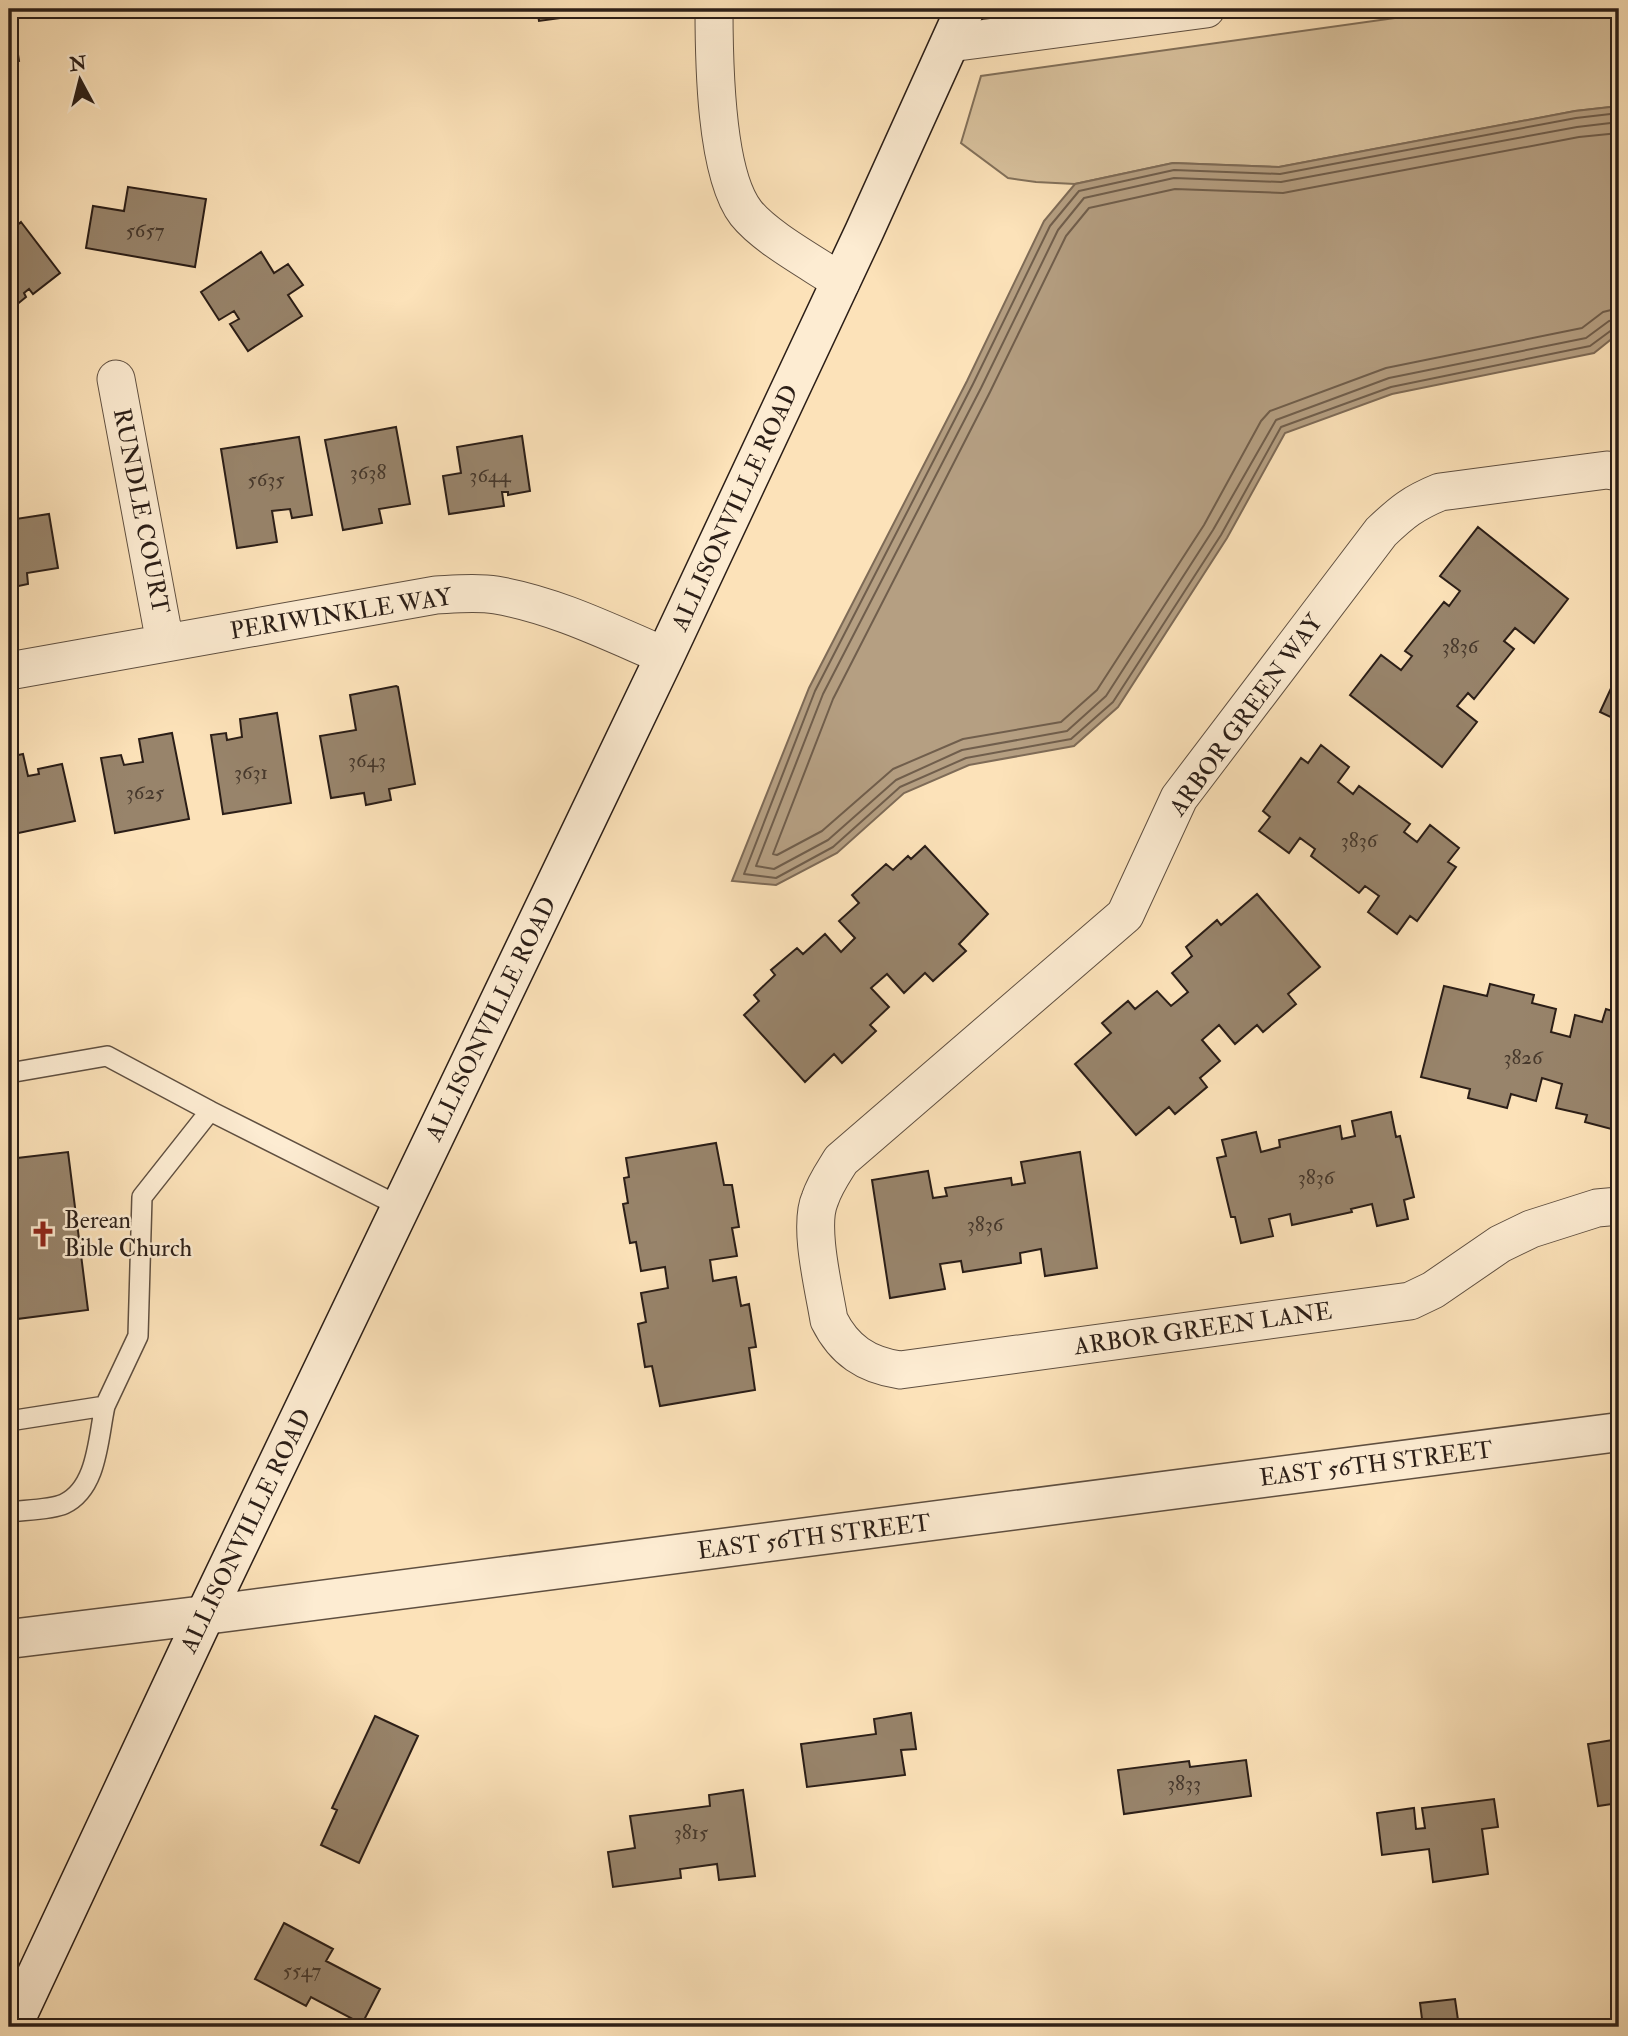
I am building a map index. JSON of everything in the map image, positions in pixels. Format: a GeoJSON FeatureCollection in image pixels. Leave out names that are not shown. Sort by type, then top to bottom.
{"type":"FeatureCollection","features":[{"type":"Feature","properties":{"kind":"main road","name":"ALLISONVILLE ROAD"},"geometry":{"type":"LineString","coordinates":[[12,2027],[205,1615],[666,656],[958,26]]}},
{"type":"Feature","properties":{"kind":"main road","name":"EAST 56TH STREET"},"geometry":{"type":"LineString","coordinates":[[9,1639],[1619,1432]]}},
{"type":"Feature","properties":{"kind":"street"},"geometry":{"type":"LineString","coordinates":[[714,9],[717,89],[731,187],[746,213],[760,228],[841,282]]}},
{"type":"Feature","properties":{"kind":"street"},"geometry":{"type":"LineString","coordinates":[[958,26],[1206,9]]}},
{"type":"Feature","properties":{"kind":"street","name":"RUNDLE COURT"},"geometry":{"type":"LineString","coordinates":[[116,379],[165,643]]}},
{"type":"Feature","properties":{"kind":"street","name":"ARBOR GREEN WAY"},"geometry":{"type":"LineString","coordinates":[[822,1276],[816,1235],[817,1207],[830,1175],[841,1160],[1125,915],[1179,798],[1395,516],[1440,492],[1607,470],[1619,472]]}},
{"type":"Feature","properties":{"kind":"street","name":"PERIWINKLE WAY"},"geometry":{"type":"LineString","coordinates":[[9,671],[436,595],[479,594],[497,595],[566,614],[666,656]]}},
{"type":"Feature","properties":{"kind":"street","name":"ARBOR GREEN LANE"},"geometry":{"type":"LineString","coordinates":[[822,1276],[828,1320],[850,1350],[873,1364],[900,1370],[1410,1301],[1433,1290],[1500,1244],[1531,1229],[1586,1211],[1619,1206]]}},
{"type":"Feature","properties":{"kind":"lane"},"geometry":{"type":"LineString","coordinates":[[9,1073],[107,1056],[401,1207]]}},
{"type":"Feature","properties":{"kind":"lane"},"geometry":{"type":"LineString","coordinates":[[9,1512],[63,1505],[78,1493],[91,1473],[105,1406],[138,1336],[142,1197],[210,1111]]}},
{"type":"Feature","properties":{"kind":"lane"},"geometry":{"type":"LineString","coordinates":[[9,1420],[105,1406]]}},
{"type":"Feature","properties":{"kind":"shaded area"},"geometry":{"type":"Polygon","coordinates":[[[1459,9],[1619,9],[1619,106],[1575,111],[1279,167],[1173,163],[1075,184],[1008,178],[961,143],[981,76],[1459,9]]]}},
{"type":"Feature","properties":{"kind":"water"},"geometry":{"type":"Polygon","coordinates":[[[1619,106],[1619,333],[1594,353],[1392,394],[1285,433],[1227,538],[1118,707],[1074,746],[969,765],[904,793],[837,853],[776,885],[732,881],[809,688],[967,381],[1044,221],[1075,184],[1173,163],[1279,167],[1575,111],[1619,106]]]}},
{"type":"Feature","properties":{"kind":"building"},"geometry":{"type":"Polygon","coordinates":[[[9,9],[19,61],[9,63],[9,9]]]}},
{"type":"Feature","properties":{"kind":"building"},"geometry":{"type":"Polygon","coordinates":[[[537,9],[613,9],[613,11],[539,21],[537,9]]]}},
{"type":"Feature","properties":{"kind":"building"},"geometry":{"type":"Polygon","coordinates":[[[128,187],[206,199],[195,267],[86,248],[93,206],[124,211],[128,187]]]}},
{"type":"Feature","properties":{"kind":"building"},"geometry":{"type":"Polygon","coordinates":[[[21,222],[60,273],[33,294],[29,289],[24,293],[26,297],[9,311],[9,232],[21,222]]]}},
{"type":"Feature","properties":{"kind":"building"},"geometry":{"type":"Polygon","coordinates":[[[261,252],[274,273],[288,264],[303,285],[288,295],[302,316],[248,351],[230,324],[239,319],[234,311],[219,320],[201,292],[261,252]]]}},
{"type":"Feature","properties":{"kind":"building"},"geometry":{"type":"Polygon","coordinates":[[[396,427],[410,504],[379,509],[382,523],[343,530],[325,440],[396,427]]]}},
{"type":"Feature","properties":{"kind":"building"},"geometry":{"type":"Polygon","coordinates":[[[522,436],[530,491],[508,495],[508,492],[502,492],[504,506],[449,514],[443,476],[461,473],[457,447],[522,436]]]}},
{"type":"Feature","properties":{"kind":"building"},"geometry":{"type":"Polygon","coordinates":[[[299,437],[312,515],[292,518],[290,509],[272,511],[277,542],[237,548],[221,449],[299,437]]]}},
{"type":"Feature","properties":{"kind":"building"},"geometry":{"type":"Polygon","coordinates":[[[49,514],[58,568],[27,573],[28,584],[9,588],[9,520],[49,514]]]}},
{"type":"Feature","properties":{"kind":"building"},"geometry":{"type":"Polygon","coordinates":[[[1478,527],[1568,599],[1534,643],[1515,628],[1504,641],[1514,649],[1474,699],[1468,693],[1457,706],[1477,722],[1442,767],[1350,695],[1381,655],[1401,670],[1412,656],[1405,651],[1444,602],[1449,606],[1460,591],[1440,576],[1478,527]]]}},
{"type":"Feature","properties":{"kind":"building"},"geometry":{"type":"Polygon","coordinates":[[[1619,671],[1619,721],[1600,712],[1619,671]]]}},
{"type":"Feature","properties":{"kind":"building"},"geometry":{"type":"Polygon","coordinates":[[[396,686],[415,784],[389,789],[391,800],[366,805],[364,793],[331,798],[320,736],[356,730],[350,695],[396,686]]]}},
{"type":"Feature","properties":{"kind":"building"},"geometry":{"type":"Polygon","coordinates":[[[277,713],[291,803],[223,814],[211,735],[226,733],[227,740],[242,737],[240,719],[277,713]]]}},
{"type":"Feature","properties":{"kind":"building"},"geometry":{"type":"Polygon","coordinates":[[[172,733],[189,819],[115,833],[101,758],[121,755],[124,765],[143,762],[139,739],[172,733]]]}},
{"type":"Feature","properties":{"kind":"building"},"geometry":{"type":"Polygon","coordinates":[[[1321,745],[1349,767],[1338,782],[1353,794],[1359,786],[1410,824],[1404,832],[1417,842],[1430,825],[1459,848],[1448,862],[1456,867],[1417,921],[1410,916],[1397,934],[1368,912],[1379,896],[1365,886],[1359,893],[1311,856],[1315,849],[1300,838],[1289,853],[1259,831],[1270,817],[1263,811],[1301,758],[1308,763],[1321,745]]]}},
{"type":"Feature","properties":{"kind":"building"},"geometry":{"type":"Polygon","coordinates":[[[23,754],[28,776],[39,774],[38,769],[62,764],[75,821],[9,835],[9,757],[23,754]]]}},
{"type":"Feature","properties":{"kind":"building"},"geometry":{"type":"Polygon","coordinates":[[[925,846],[988,914],[959,944],[966,951],[933,981],[925,973],[904,993],[887,974],[871,988],[889,1007],[870,1025],[876,1031],[842,1063],[834,1054],[805,1082],[744,1015],[759,1001],[754,995],[775,975],[771,970],[797,948],[803,954],[825,934],[841,952],[855,938],[839,921],[859,903],[852,895],[886,864],[893,870],[908,856],[911,859],[925,846]]]}},
{"type":"Feature","properties":{"kind":"building"},"geometry":{"type":"Polygon","coordinates":[[[1257,894],[1320,967],[1288,994],[1296,1004],[1263,1032],[1257,1025],[1235,1044],[1219,1025],[1202,1040],[1220,1061],[1200,1078],[1207,1087],[1175,1114],[1169,1107],[1136,1135],[1075,1064],[1111,1033],[1102,1023],[1128,1001],[1135,1009],[1157,991],[1171,1006],[1188,992],[1172,973],[1192,956],[1186,947],[1217,920],[1221,925],[1257,894]]]}},
{"type":"Feature","properties":{"kind":"building"},"geometry":{"type":"Polygon","coordinates":[[[1490,984],[1534,995],[1532,1003],[1556,1009],[1551,1032],[1570,1037],[1575,1015],[1602,1022],[1606,1009],[1619,1013],[1619,1131],[1585,1122],[1587,1115],[1556,1108],[1562,1084],[1542,1078],[1536,1101],[1511,1094],[1507,1108],[1468,1098],[1470,1089],[1421,1077],[1444,986],[1487,996],[1490,984]]]}},
{"type":"Feature","properties":{"kind":"building"},"geometry":{"type":"Polygon","coordinates":[[[1391,1112],[1396,1137],[1400,1136],[1414,1197],[1404,1200],[1408,1219],[1377,1226],[1372,1204],[1351,1209],[1352,1212],[1292,1225],[1290,1214],[1269,1219],[1273,1236],[1241,1243],[1235,1217],[1231,1217],[1217,1158],[1226,1156],[1222,1140],[1256,1132],[1261,1152],[1280,1147],[1279,1140],[1340,1126],[1342,1139],[1355,1136],[1352,1121],[1391,1112]]]}},
{"type":"Feature","properties":{"kind":"building"},"geometry":{"type":"Polygon","coordinates":[[[716,1143],[724,1185],[732,1185],[739,1227],[732,1228],[737,1256],[710,1260],[713,1281],[736,1277],[741,1306],[749,1304],[756,1347],[749,1348],[755,1390],[660,1406],[652,1366],[645,1367],[638,1324],[646,1322],[641,1293],[668,1288],[665,1267],[641,1271],[636,1242],[630,1243],[623,1204],[628,1203],[624,1178],[629,1177],[626,1158],[716,1143]]]}},
{"type":"Feature","properties":{"kind":"building","name":"Berean Bible Church"},"geometry":{"type":"Polygon","coordinates":[[[68,1152],[88,1310],[9,1320],[9,1159],[68,1152]]]}},
{"type":"Feature","properties":{"kind":"building"},"geometry":{"type":"Polygon","coordinates":[[[1080,1152],[1097,1268],[1045,1276],[1041,1249],[1020,1253],[1021,1263],[963,1272],[961,1261],[940,1264],[945,1289],[890,1298],[872,1180],[928,1171],[933,1198],[947,1196],[945,1188],[1011,1178],[1012,1185],[1025,1183],[1021,1162],[1080,1152]]]}},
{"type":"Feature","properties":{"kind":"building"},"geometry":{"type":"Polygon","coordinates":[[[911,1713],[916,1749],[901,1750],[905,1775],[807,1787],[801,1744],[876,1734],[874,1719],[911,1713]]]}},
{"type":"Feature","properties":{"kind":"building"},"geometry":{"type":"Polygon","coordinates":[[[375,1716],[418,1736],[359,1863],[321,1845],[337,1810],[332,1808],[375,1716]]]}},
{"type":"Feature","properties":{"kind":"building"},"geometry":{"type":"Polygon","coordinates":[[[1619,1739],[1619,1803],[1598,1806],[1588,1744],[1619,1739]]]}},
{"type":"Feature","properties":{"kind":"building"},"geometry":{"type":"Polygon","coordinates":[[[1246,1760],[1251,1796],[1124,1814],[1118,1770],[1189,1761],[1190,1767],[1246,1760]]]}},
{"type":"Feature","properties":{"kind":"building"},"geometry":{"type":"Polygon","coordinates":[[[743,1790],[755,1876],[719,1880],[717,1864],[680,1869],[681,1878],[613,1887],[608,1852],[635,1848],[630,1816],[710,1806],[709,1795],[743,1790]]]}},
{"type":"Feature","properties":{"kind":"building"},"geometry":{"type":"Polygon","coordinates":[[[1494,1799],[1498,1827],[1482,1829],[1488,1874],[1433,1882],[1429,1849],[1382,1855],[1377,1813],[1414,1808],[1416,1829],[1425,1828],[1422,1808],[1494,1799]]]}},
{"type":"Feature","properties":{"kind":"building"},"geometry":{"type":"Polygon","coordinates":[[[284,1923],[333,1949],[326,1961],[380,1989],[362,2024],[311,1997],[306,2006],[255,1979],[284,1923]]]}},
{"type":"Feature","properties":{"kind":"building"},"geometry":{"type":"Polygon","coordinates":[[[1455,1999],[1459,2027],[1423,2027],[1420,2003],[1455,1999]]]}},
{"type":"Feature","properties":{"kind":"place","name":"Berean Bible Church"},"geometry":{"type":"Point","coordinates":[43,1234]}}]}
